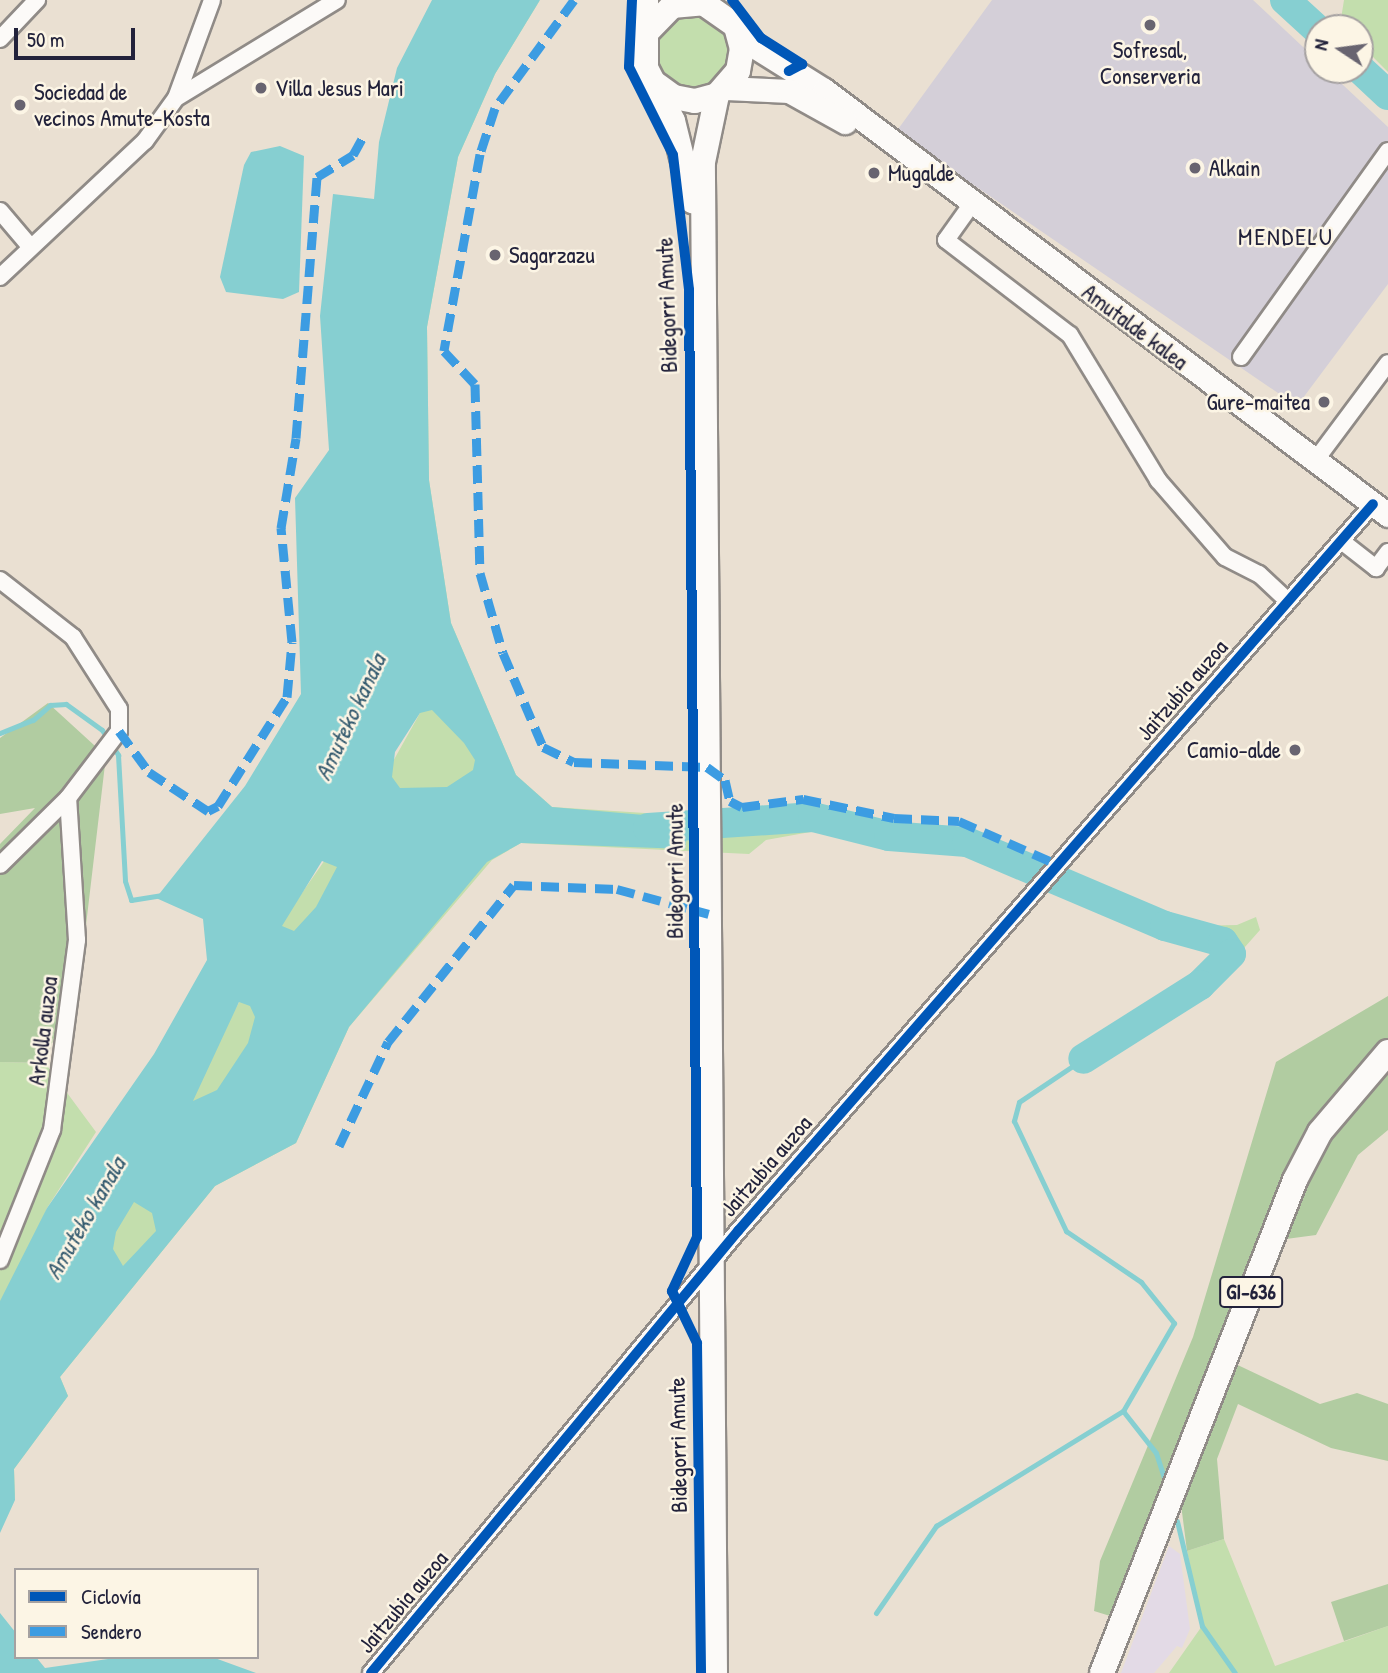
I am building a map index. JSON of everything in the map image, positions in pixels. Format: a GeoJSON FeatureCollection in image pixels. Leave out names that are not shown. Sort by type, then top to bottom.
{"type":"FeatureCollection","features":[{"type":"Feature","properties":{"kind":"main road"},"geometry":{"type":"LineString","coordinates":[[646,0],[648,31],[643,54],[679,142],[703,254]]}},
{"type":"Feature","properties":{"kind":"main road"},"geometry":{"type":"LineString","coordinates":[[648,31],[672,6],[703,1],[728,16],[741,38],[742,60],[721,91],[704,137],[715,1673]]}},
{"type":"Feature","properties":{"kind":"main road","name":"Amutalde kalea"},"geometry":{"type":"LineString","coordinates":[[741,38],[824,90],[897,150],[1381,510]]}},
{"type":"Feature","properties":{"kind":"main road"},"geometry":{"type":"LineString","coordinates":[[653,82],[685,101],[721,91]]}},
{"type":"Feature","properties":{"kind":"main road","name":"Amutalde kalea"},"geometry":{"type":"LineString","coordinates":[[721,91],[789,91],[897,150]]}},
{"type":"Feature","properties":{"kind":"main road","name":"GI-636"},"geometry":{"type":"LineString","coordinates":[[1102,1673],[1295,1180],[1320,1132],[1388,1052]]}},
{"type":"Feature","properties":{"kind":"street"},"geometry":{"type":"LineString","coordinates":[[0,38],[37,0]]}},
{"type":"Feature","properties":{"kind":"street"},"geometry":{"type":"LineString","coordinates":[[0,277],[27,244],[112,174],[176,98],[202,42],[212,0]]}},
{"type":"Feature","properties":{"kind":"street"},"geometry":{"type":"LineString","coordinates":[[176,98],[337,0]]}},
{"type":"Feature","properties":{"kind":"street"},"geometry":{"type":"LineString","coordinates":[[202,42],[205,57],[228,68]]}},
{"type":"Feature","properties":{"kind":"street"},"geometry":{"type":"LineString","coordinates":[[1241,357],[1388,152]]}},
{"type":"Feature","properties":{"kind":"street"},"geometry":{"type":"LineString","coordinates":[[971,205],[946,240],[1070,335],[1158,480],[1225,557],[1259,574],[1288,601]]}},
{"type":"Feature","properties":{"kind":"street"},"geometry":{"type":"LineString","coordinates":[[0,211],[27,244]]}},
{"type":"Feature","properties":{"kind":"street"},"geometry":{"type":"LineString","coordinates":[[1315,461],[1388,363]]}},
{"type":"Feature","properties":{"kind":"street","name":"Jaitzubia auzoa"},"geometry":{"type":"LineString","coordinates":[[370,1673],[711,1263],[1038,885],[1288,601],[1381,510]]}},
{"type":"Feature","properties":{"kind":"street"},"geometry":{"type":"LineString","coordinates":[[1345,543],[1376,568],[1388,552]]}},
{"type":"Feature","properties":{"kind":"street"},"geometry":{"type":"LineString","coordinates":[[0,580],[73,636],[119,709],[119,731],[99,759],[68,798],[0,864]]}},
{"type":"Feature","properties":{"kind":"street","name":"Arkolla auzoa"},"geometry":{"type":"LineString","coordinates":[[0,1260],[52,1130],[77,940],[68,798]]}},
{"type":"Feature","properties":{"kind":"shaded area"},"geometry":{"type":"Polygon","coordinates":[[[992,0],[1253,0],[1304,48],[1304,84],[1342,84],[1388,127],[1388,284],[1297,406],[896,132],[992,0]]]}},
{"type":"Feature","properties":{"kind":"shaded area"},"geometry":{"type":"Polygon","coordinates":[[[1169,1546],[1180,1554],[1190,1629],[1182,1648],[1177,1646],[1154,1673],[1121,1673],[1169,1546]]]}},
{"type":"Feature","properties":{"kind":"green space"},"geometry":{"type":"Polygon","coordinates":[[[540,0],[495,74],[458,157],[427,327],[429,480],[451,623],[516,775],[552,807],[738,819],[807,809],[885,826],[974,834],[1143,914],[1191,926],[1237,925],[1256,917],[1260,930],[1221,974],[1175,1005],[1172,997],[1217,954],[1204,941],[1153,929],[1087,895],[956,850],[890,850],[827,829],[766,840],[749,854],[521,843],[492,860],[349,1027],[296,1143],[215,1186],[60,1377],[68,1396],[14,1469],[15,1500],[0,1414],[192,1101],[208,1059],[288,913],[391,765],[420,713],[414,405],[452,116],[540,0]]]}},
{"type":"Feature","properties":{"kind":"green space"},"geometry":{"type":"Polygon","coordinates":[[[1344,0],[1388,0],[1388,72],[1374,58],[1374,14],[1342,14],[1344,0]]]}},
{"type":"Feature","properties":{"kind":"green space"},"geometry":{"type":"Polygon","coordinates":[[[686,15],[700,15],[719,25],[729,44],[729,58],[719,77],[700,87],[686,87],[667,77],[657,58],[657,44],[667,25],[686,15]]]}},
{"type":"Feature","properties":{"kind":"green space"},"geometry":{"type":"Polygon","coordinates":[[[48,703],[106,756],[82,959],[45,1063],[0,1062],[0,844],[35,808],[0,814],[0,738],[48,703]]]}},
{"type":"Feature","properties":{"kind":"green space"},"geometry":{"type":"Polygon","coordinates":[[[1388,996],[1388,1130],[1358,1155],[1316,1235],[1271,1241],[1225,1359],[1320,1404],[1357,1393],[1388,1404],[1388,1461],[1331,1448],[1238,1404],[1217,1459],[1224,1539],[1187,1551],[1178,1481],[1123,1620],[1094,1611],[1100,1561],[1193,1337],[1276,1062],[1388,996]]]}},
{"type":"Feature","properties":{"kind":"green space"},"geometry":{"type":"Polygon","coordinates":[[[0,1062],[45,1063],[96,1132],[47,1208],[0,1332],[0,1062]]]}},
{"type":"Feature","properties":{"kind":"green space"},"geometry":{"type":"Polygon","coordinates":[[[1224,1539],[1275,1666],[1388,1626],[1388,1673],[1169,1673],[1202,1626],[1187,1551],[1224,1539]]]}},
{"type":"Feature","properties":{"kind":"green space"},"geometry":{"type":"Polygon","coordinates":[[[1388,1584],[1388,1626],[1344,1641],[1331,1602],[1388,1584]]]}},
{"type":"Feature","properties":{"kind":"water","name":"Amuteko kanala"},"geometry":{"type":"Polygon","coordinates":[[[432,0],[540,0],[495,74],[458,157],[427,327],[429,480],[451,623],[516,775],[552,807],[690,819],[685,849],[521,843],[487,862],[349,1027],[296,1143],[215,1186],[60,1377],[68,1396],[14,1469],[15,1500],[0,1533],[0,1301],[47,1208],[154,1054],[207,960],[203,919],[156,898],[245,786],[301,694],[295,498],[329,450],[320,316],[333,194],[374,199],[379,142],[397,68],[432,0]],[[432,710],[420,713],[395,752],[392,777],[400,788],[447,787],[473,770],[475,760],[464,743],[432,710]],[[322,861],[282,926],[294,931],[316,907],[337,867],[322,861]],[[239,1002],[193,1101],[217,1090],[248,1043],[255,1017],[250,1006],[239,1002]],[[134,1202],[116,1232],[113,1249],[123,1266],[156,1231],[152,1213],[134,1202]]]}},
{"type":"Feature","properties":{"kind":"water"},"geometry":{"type":"Polygon","coordinates":[[[280,146],[304,156],[299,292],[283,299],[226,292],[220,277],[244,165],[251,152],[280,146]]]}},
{"type":"Feature","properties":{"kind":"water"},"geometry":{"type":"Polygon","coordinates":[[[0,1613],[14,1630],[14,1659],[38,1659],[45,1668],[108,1659],[218,1659],[256,1673],[0,1673],[0,1613]]]}},
{"type":"Feature","properties":{"kind":"waterway"},"geometry":{"type":"LineString","coordinates":[[1285,0],[1304,17]]}},
{"type":"Feature","properties":{"kind":"waterway"},"geometry":{"type":"LineString","coordinates":[[1374,82],[1388,95]]}},
{"type":"Feature","properties":{"kind":"waterway"},"geometry":{"type":"LineString","coordinates":[[0,733],[33,720],[50,705],[66,704],[102,730],[118,755],[125,881],[131,900],[161,895]]}},
{"type":"Feature","properties":{"kind":"waterway"},"geometry":{"type":"LineString","coordinates":[[648,828],[813,817],[889,836],[967,842],[1165,926],[1223,942],[1231,954],[1200,985],[1083,1059]]}},
{"type":"Feature","properties":{"kind":"waterway"},"geometry":{"type":"LineString","coordinates":[[1083,1059],[1019,1102],[1014,1121],[1066,1231],[1141,1282],[1174,1323],[1123,1411],[1156,1453],[1166,1484]]}},
{"type":"Feature","properties":{"kind":"waterway"},"geometry":{"type":"LineString","coordinates":[[876,1613],[936,1526],[1123,1411]]}},
{"type":"Feature","properties":{"kind":"waterway"},"geometry":{"type":"LineString","coordinates":[[1177,1521],[1202,1626],[1235,1673]]}},
{"type":"Feature","properties":{"kind":"marked path"},"geometry":{"type":"LineString","coordinates":[[574,0],[495,108],[480,154],[444,351],[475,384],[480,573],[503,653],[543,747],[574,762],[707,767],[725,780],[730,801],[742,807],[803,799],[894,818],[959,821],[1057,864]]}},
{"type":"Feature","properties":{"kind":"marked path"},"geometry":{"type":"LineString","coordinates":[[119,731],[149,772],[208,811],[218,806],[287,697],[292,642],[281,528],[296,438],[317,177],[353,155],[364,135]]}},
{"type":"Feature","properties":{"kind":"marked path"},"geometry":{"type":"LineString","coordinates":[[339,1146],[388,1042],[514,885],[617,889],[709,914]]}},
{"type":"Feature","properties":{"kind":"cycle path","name":"Bidegorri Amute"},"geometry":{"type":"LineString","coordinates":[[632,0],[629,67],[673,155],[689,290],[697,1237],[672,1291],[697,1343],[701,1673]]}},
{"type":"Feature","properties":{"kind":"cycle path"},"geometry":{"type":"LineString","coordinates":[[732,0],[761,38],[802,64],[789,71]]}},
{"type":"Feature","properties":{"kind":"cycle path"},"geometry":{"type":"LineString","coordinates":[[371,1673],[738,1231],[1373,504]]}},
{"type":"Feature","properties":{"kind":"place","name":"Sofresal, Conserveria"},"geometry":{"type":"Point","coordinates":[1150,25]}},
{"type":"Feature","properties":{"kind":"place","name":"Villa Jesus Mari"},"geometry":{"type":"Point","coordinates":[261,88]}},
{"type":"Feature","properties":{"kind":"place","name":"Sociedad de vecinos Amute-Kosta"},"geometry":{"type":"Point","coordinates":[20,105]}},
{"type":"Feature","properties":{"kind":"place","name":"Alkain"},"geometry":{"type":"Point","coordinates":[1195,168]}},
{"type":"Feature","properties":{"kind":"place","name":"Mugalde"},"geometry":{"type":"Point","coordinates":[874,173]}},
{"type":"Feature","properties":{"kind":"place","name":"Sagarzazu"},"geometry":{"type":"Point","coordinates":[495,255]}},
{"type":"Feature","properties":{"kind":"place","name":"Gure-maitea"},"geometry":{"type":"Point","coordinates":[1324,402]}},
{"type":"Feature","properties":{"kind":"place","name":"Camio-alde"},"geometry":{"type":"Point","coordinates":[1295,750]}},
{"type":"Feature","properties":{"kind":"district","name":"MENDELU"},"geometry":{"type":"Point","coordinates":[1286,237]}}]}
